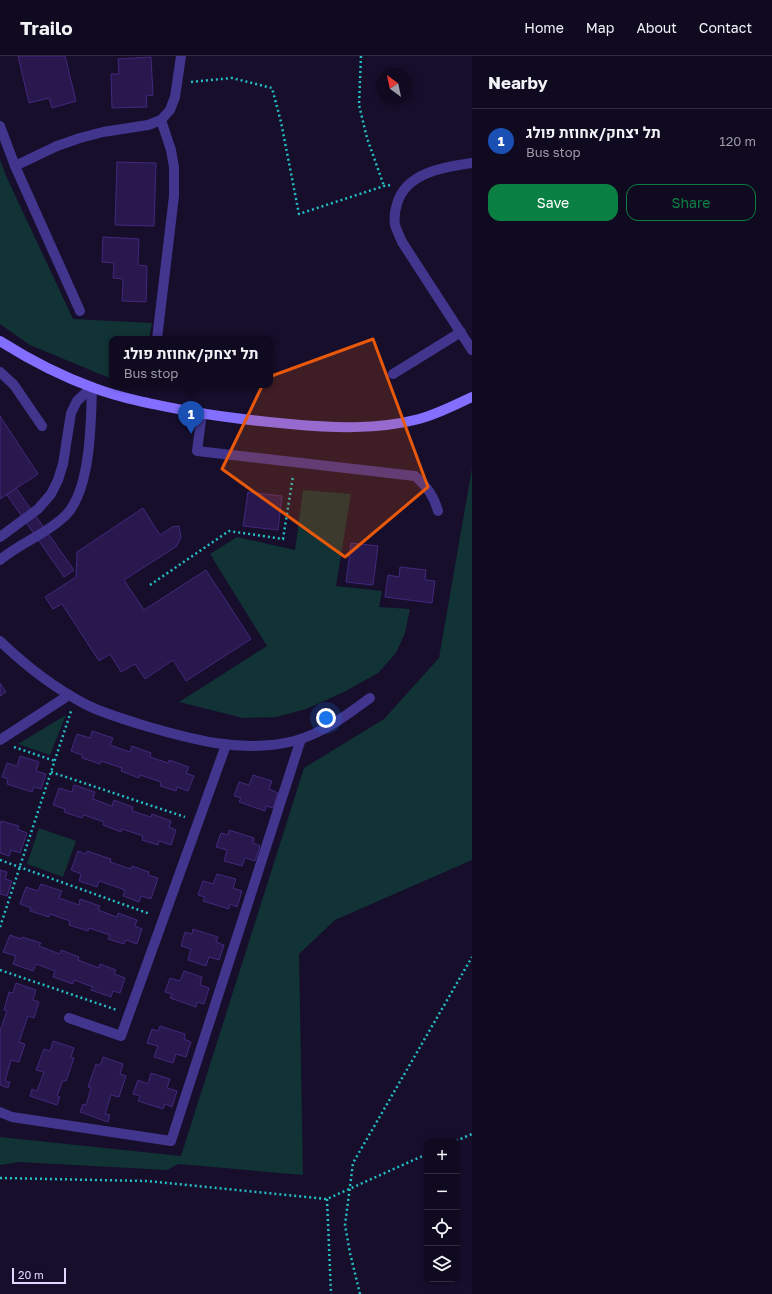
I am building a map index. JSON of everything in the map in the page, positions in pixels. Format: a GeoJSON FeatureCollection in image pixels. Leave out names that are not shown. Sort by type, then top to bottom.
{"type":"FeatureCollection","features":[{"type":"Feature","properties":{"kind":"street"},"geometry":{"type":"LineString","coordinates":[[15,166],[57,146],[80,138],[102,132],[148,125],[161,120],[170,110],[175,96],[182,56]]}},
{"type":"Feature","properties":{"kind":"street"},"geometry":{"type":"LineString","coordinates":[[157,336],[174,196],[174,167],[171,150],[161,120]]}},
{"type":"Feature","properties":{"kind":"street"},"geometry":{"type":"LineString","coordinates":[[0,126],[15,166],[80,311]]}},
{"type":"Feature","properties":{"kind":"street"},"geometry":{"type":"LineString","coordinates":[[472,163],[442,168],[424,175],[410,184],[399,197],[395,212],[395,225],[402,242],[472,350]]}},
{"type":"Feature","properties":{"kind":"street"},"geometry":{"type":"LineString","coordinates":[[393,374],[461,332]]}},
{"type":"Feature","properties":{"kind":"street"},"geometry":{"type":"LineString","coordinates":[[0,341],[59,374],[92,387],[132,399],[202,413],[275,423],[319,427],[388,425],[420,419],[447,409],[472,397]]}},
{"type":"Feature","properties":{"kind":"street"},"geometry":{"type":"LineString","coordinates":[[0,372],[14,385],[42,426]]}},
{"type":"Feature","properties":{"kind":"street"},"geometry":{"type":"LineString","coordinates":[[0,536],[38,509],[51,494],[58,480],[63,464],[71,412],[77,401],[92,387]]}},
{"type":"Feature","properties":{"kind":"street"},"geometry":{"type":"LineString","coordinates":[[0,560],[53,525],[66,515],[76,502],[86,465],[90,433],[92,387]]}},
{"type":"Feature","properties":{"kind":"street"},"geometry":{"type":"LineString","coordinates":[[202,413],[197,451],[415,476],[425,485],[435,500],[438,511]]}},
{"type":"Feature","properties":{"kind":"street"},"geometry":{"type":"LineString","coordinates":[[0,641],[37,674],[86,705],[148,726],[191,738],[226,745],[249,747],[275,745],[301,739],[318,732],[370,698]]}},
{"type":"Feature","properties":{"kind":"street"},"geometry":{"type":"LineString","coordinates":[[0,740],[72,697]]}},
{"type":"Feature","properties":{"kind":"street"},"geometry":{"type":"LineString","coordinates":[[0,1112],[12,1117],[171,1141],[301,739]]}},
{"type":"Feature","properties":{"kind":"street"},"geometry":{"type":"LineString","coordinates":[[69,1018],[121,1036],[226,745]]}},
{"type":"Feature","properties":{"kind":"path"},"geometry":{"type":"LineString","coordinates":[[361,56],[359,105],[367,138],[384,186]]}},
{"type":"Feature","properties":{"kind":"path"},"geometry":{"type":"LineString","coordinates":[[177,83],[232,78],[272,88],[281,122],[299,214],[384,186],[410,184]]}},
{"type":"Feature","properties":{"kind":"path"},"geometry":{"type":"LineString","coordinates":[[150,585],[229,531],[283,539],[296,462]]}},
{"type":"Feature","properties":{"kind":"path"},"geometry":{"type":"LineString","coordinates":[[0,927],[55,761],[72,697]]}},
{"type":"Feature","properties":{"kind":"path"},"geometry":{"type":"LineString","coordinates":[[14,747],[55,761]]}},
{"type":"Feature","properties":{"kind":"path"},"geometry":{"type":"LineString","coordinates":[[51,772],[199,821]]}},
{"type":"Feature","properties":{"kind":"path"},"geometry":{"type":"LineString","coordinates":[[0,860],[164,919]]}},
{"type":"Feature","properties":{"kind":"path"},"geometry":{"type":"LineString","coordinates":[[360,1294],[345,1225],[353,1163],[472,957]]}},
{"type":"Feature","properties":{"kind":"path"},"geometry":{"type":"LineString","coordinates":[[0,970],[129,1014]]}},
{"type":"Feature","properties":{"kind":"path"},"geometry":{"type":"LineString","coordinates":[[460,1139],[472,1134]]}},
{"type":"Feature","properties":{"kind":"path"},"geometry":{"type":"LineString","coordinates":[[0,1178],[147,1181],[327,1199],[424,1155]]}},
{"type":"Feature","properties":{"kind":"path"},"geometry":{"type":"LineString","coordinates":[[327,1199],[331,1294]]}},
{"type":"Feature","properties":{"kind":"highlighted area"},"geometry":{"type":"Polygon","coordinates":[[[373,339],[428,487],[345,557],[222,469],[266,378],[373,339]]]}},
{"type":"Feature","properties":{"kind":"green space"},"geometry":{"type":"Polygon","coordinates":[[[0,160],[73,319],[152,323],[150,336],[109,336],[109,378],[30,345],[0,324],[0,160]]]}},
{"type":"Feature","properties":{"kind":"green space"},"geometry":{"type":"Polygon","coordinates":[[[472,468],[472,860],[335,920],[299,954],[303,1175],[178,1164],[167,1170],[19,1162],[0,1165],[0,1137],[181,1156],[304,768],[384,719],[439,658],[472,468]]]}},
{"type":"Feature","properties":{"kind":"green space"},"geometry":{"type":"Polygon","coordinates":[[[303,490],[351,494],[336,586],[382,591],[379,607],[410,609],[405,633],[396,653],[378,673],[344,692],[306,709],[276,717],[243,718],[179,702],[267,646],[210,554],[237,537],[295,550],[303,490]]]}},
{"type":"Feature","properties":{"kind":"green space"},"geometry":{"type":"Polygon","coordinates":[[[66,715],[50,755],[18,744],[66,715]]]}},
{"type":"Feature","properties":{"kind":"green space"},"geometry":{"type":"Polygon","coordinates":[[[39,828],[76,841],[63,877],[27,864],[39,828]]]}},
{"type":"Feature","properties":{"kind":"building"},"geometry":{"type":"Polygon","coordinates":[[[18,56],[65,56],[76,101],[52,108],[49,98],[29,103],[18,56]]]}},
{"type":"Feature","properties":{"kind":"building"},"geometry":{"type":"Polygon","coordinates":[[[151,57],[153,95],[146,96],[147,107],[112,108],[111,74],[119,74],[118,59],[151,57]]]}},
{"type":"Feature","properties":{"kind":"building"},"geometry":{"type":"Polygon","coordinates":[[[117,162],[156,163],[154,226],[115,225],[117,162]]]}},
{"type":"Feature","properties":{"kind":"building"},"geometry":{"type":"Polygon","coordinates":[[[103,237],[139,239],[138,265],[147,266],[146,302],[122,301],[123,279],[113,278],[114,263],[102,262],[103,237]]]}},
{"type":"Feature","properties":{"kind":"building"},"geometry":{"type":"Polygon","coordinates":[[[0,416],[38,474],[0,499],[0,416]]]}},
{"type":"Feature","properties":{"kind":"building"},"geometry":{"type":"Polygon","coordinates":[[[16,488],[74,570],[64,577],[7,495],[16,488]]]}},
{"type":"Feature","properties":{"kind":"building"},"geometry":{"type":"Polygon","coordinates":[[[248,492],[282,496],[278,530],[243,526],[248,492]]]}},
{"type":"Feature","properties":{"kind":"building"},"geometry":{"type":"Polygon","coordinates":[[[143,508],[160,535],[172,527],[179,526],[181,537],[177,546],[124,580],[144,610],[206,570],[251,639],[186,681],[173,660],[145,679],[135,664],[121,672],[110,654],[99,661],[62,604],[53,609],[45,597],[76,577],[77,552],[143,508]]]}},
{"type":"Feature","properties":{"kind":"building"},"geometry":{"type":"Polygon","coordinates":[[[351,543],[378,546],[373,585],[346,582],[351,543]]]}},
{"type":"Feature","properties":{"kind":"building"},"geometry":{"type":"Polygon","coordinates":[[[400,567],[426,570],[425,580],[435,581],[432,603],[385,597],[388,575],[399,577],[400,567]]]}},
{"type":"Feature","properties":{"kind":"building"},"geometry":{"type":"Polygon","coordinates":[[[0,683],[6,692],[0,696],[0,683]]]}},
{"type":"Feature","properties":{"kind":"building"},"geometry":{"type":"Polygon","coordinates":[[[92,731],[113,738],[110,745],[130,752],[132,746],[151,753],[150,757],[168,763],[169,760],[189,767],[186,773],[194,776],[188,791],[177,787],[176,791],[160,786],[161,782],[140,775],[139,778],[121,771],[122,768],[101,761],[100,764],[82,758],[82,755],[71,751],[77,734],[90,738],[92,731]]]}},
{"type":"Feature","properties":{"kind":"building"},"geometry":{"type":"Polygon","coordinates":[[[20,756],[39,762],[36,771],[46,774],[41,789],[34,787],[32,792],[7,784],[8,779],[2,777],[7,763],[17,766],[20,756]]]}},
{"type":"Feature","properties":{"kind":"building"},"geometry":{"type":"Polygon","coordinates":[[[253,775],[272,781],[269,789],[278,793],[273,808],[266,806],[265,811],[239,802],[241,798],[234,796],[239,782],[249,785],[253,775]]]}},
{"type":"Feature","properties":{"kind":"building"},"geometry":{"type":"Polygon","coordinates":[[[74,785],[95,792],[93,799],[112,806],[114,800],[133,807],[132,811],[151,817],[152,814],[171,821],[169,827],[176,830],[171,845],[159,841],[158,845],[142,840],[143,836],[122,829],[121,832],[103,825],[104,822],[84,815],[82,818],[64,812],[65,809],[53,805],[59,788],[72,792],[74,785]]]}},
{"type":"Feature","properties":{"kind":"building"},"geometry":{"type":"Polygon","coordinates":[[[1,821],[19,826],[17,829],[27,833],[20,853],[11,850],[9,856],[0,853],[1,821]]]}},
{"type":"Feature","properties":{"kind":"building"},"geometry":{"type":"Polygon","coordinates":[[[229,830],[254,838],[253,843],[260,846],[255,861],[245,858],[242,866],[224,861],[227,850],[216,847],[221,833],[228,835],[229,830]]]}},
{"type":"Feature","properties":{"kind":"building"},"geometry":{"type":"Polygon","coordinates":[[[78,851],[86,854],[87,851],[111,859],[110,862],[131,869],[132,866],[149,872],[148,875],[158,878],[151,899],[141,896],[139,902],[123,896],[125,890],[99,881],[97,887],[79,881],[81,874],[71,870],[78,851]]]}},
{"type":"Feature","properties":{"kind":"building"},"geometry":{"type":"Polygon","coordinates":[[[0,870],[7,872],[5,879],[12,881],[7,896],[0,894],[0,870]]]}},
{"type":"Feature","properties":{"kind":"building"},"geometry":{"type":"Polygon","coordinates":[[[217,874],[236,879],[233,888],[242,891],[237,907],[230,904],[229,909],[203,901],[205,897],[198,895],[203,881],[213,884],[217,874]]]}},
{"type":"Feature","properties":{"kind":"building"},"geometry":{"type":"Polygon","coordinates":[[[41,884],[62,891],[59,898],[79,905],[80,899],[100,906],[98,910],[117,917],[118,913],[137,920],[135,926],[142,929],[137,944],[126,940],[124,944],[108,939],[110,935],[89,928],[88,931],[69,925],[70,921],[50,914],[49,917],[30,911],[31,908],[20,904],[26,887],[38,891],[41,884]]]}},
{"type":"Feature","properties":{"kind":"building"},"geometry":{"type":"Polygon","coordinates":[[[193,929],[218,937],[216,942],[224,945],[219,960],[209,957],[206,966],[188,960],[191,949],[181,946],[185,932],[192,934],[193,929]]]}},
{"type":"Feature","properties":{"kind":"building"},"geometry":{"type":"Polygon","coordinates":[[[10,935],[41,943],[39,946],[60,954],[61,950],[79,957],[78,960],[99,968],[100,964],[116,970],[114,974],[125,978],[120,993],[113,991],[111,997],[91,990],[93,987],[74,980],[73,984],[53,977],[55,971],[36,964],[33,971],[13,964],[16,956],[3,952],[10,935]]]}},
{"type":"Feature","properties":{"kind":"building"},"geometry":{"type":"Polygon","coordinates":[[[184,971],[202,977],[200,985],[209,988],[204,1004],[197,1002],[196,1007],[170,998],[172,994],[165,992],[170,978],[180,981],[184,971]]]}},
{"type":"Feature","properties":{"kind":"building"},"geometry":{"type":"Polygon","coordinates":[[[16,983],[36,990],[33,1000],[39,1002],[34,1018],[28,1016],[19,1042],[25,1044],[19,1062],[11,1060],[5,1081],[10,1082],[8,1088],[0,1085],[0,1031],[7,1011],[4,1010],[9,992],[13,993],[16,983]]]}},
{"type":"Feature","properties":{"kind":"building"},"geometry":{"type":"Polygon","coordinates":[[[160,1026],[185,1034],[184,1039],[191,1042],[186,1057],[176,1054],[173,1063],[154,1057],[158,1046],[147,1043],[152,1029],[158,1031],[160,1026]]]}},
{"type":"Feature","properties":{"kind":"building"},"geometry":{"type":"Polygon","coordinates":[[[53,1041],[74,1048],[71,1057],[74,1058],[66,1081],[63,1080],[57,1096],[60,1097],[57,1105],[30,1096],[32,1089],[37,1091],[44,1072],[36,1070],[44,1049],[50,1051],[53,1041]]]}},
{"type":"Feature","properties":{"kind":"building"},"geometry":{"type":"Polygon","coordinates":[[[103,1057],[123,1064],[120,1074],[126,1076],[119,1097],[111,1095],[105,1114],[110,1115],[108,1122],[80,1112],[83,1104],[86,1105],[91,1088],[88,1087],[96,1064],[100,1066],[103,1057]]]}},
{"type":"Feature","properties":{"kind":"building"},"geometry":{"type":"Polygon","coordinates":[[[151,1073],[170,1079],[167,1088],[177,1091],[172,1107],[165,1104],[163,1109],[138,1101],[140,1096],[133,1094],[138,1080],[148,1084],[151,1073]]]}},
{"type":"Feature","properties":{"kind":"place","name":"תל יצחק/אחוזת פולג"},"geometry":{"type":"Point","coordinates":[191,434]}}]}
